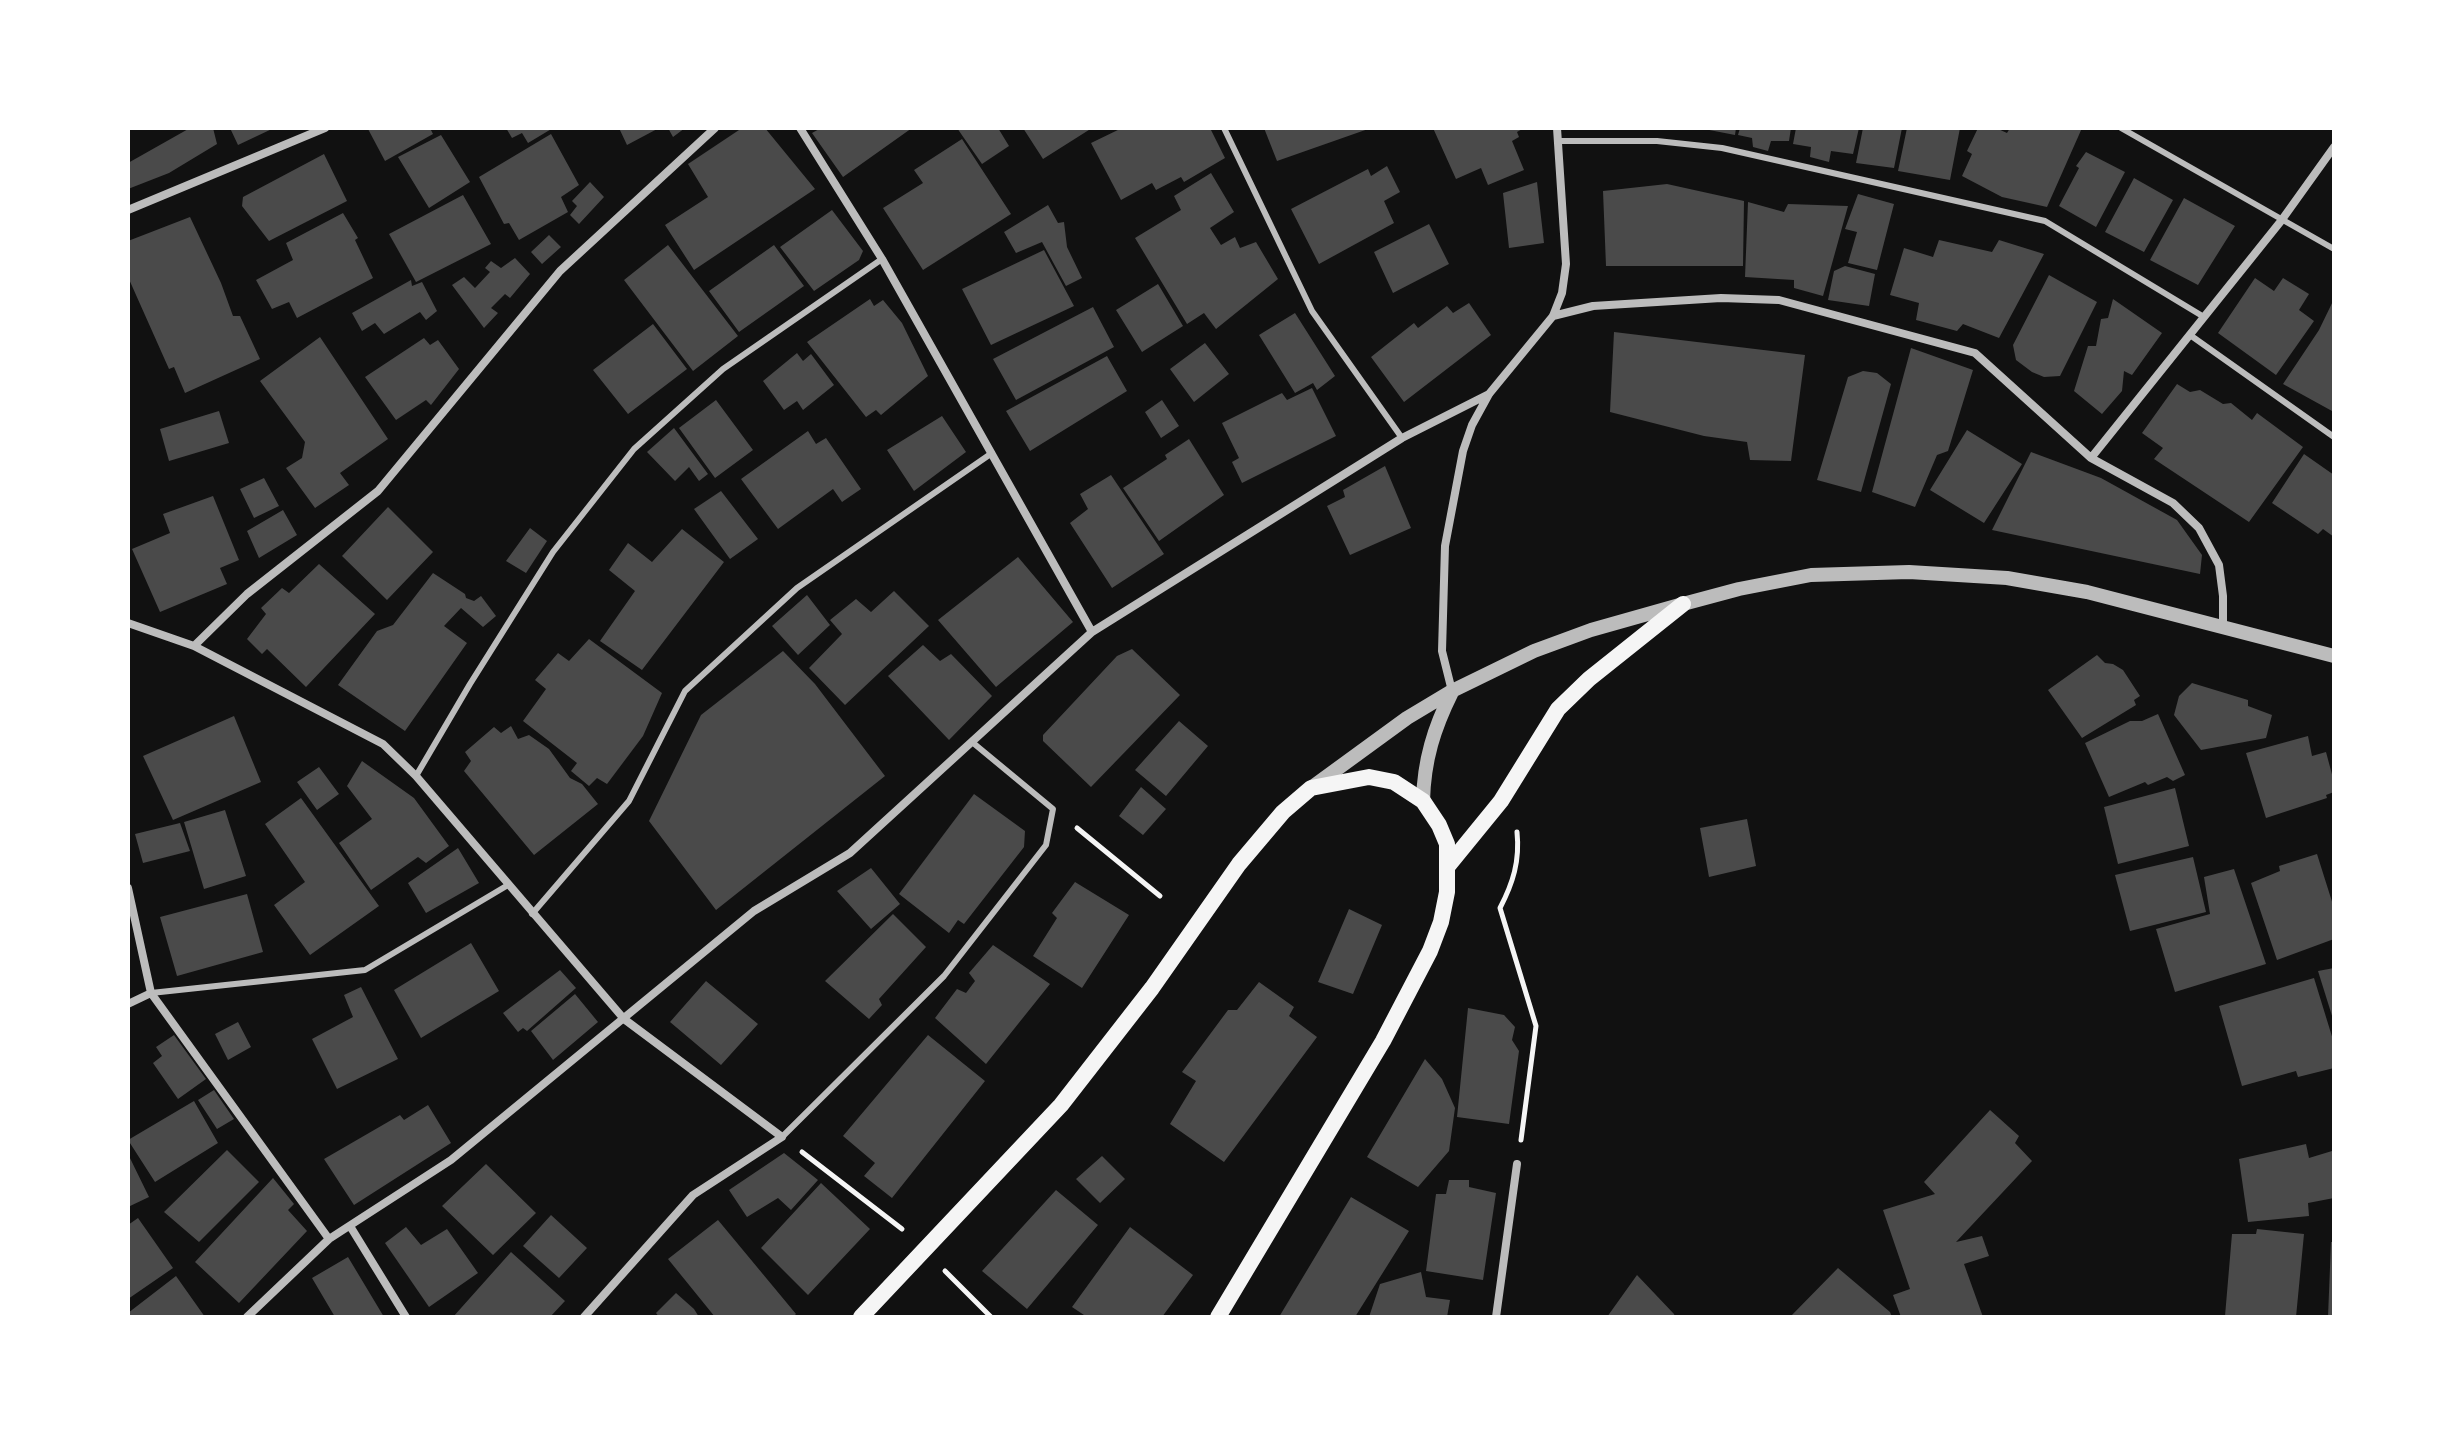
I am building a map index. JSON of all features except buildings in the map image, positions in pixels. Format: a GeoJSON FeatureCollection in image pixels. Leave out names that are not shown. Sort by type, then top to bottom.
{"type":"FeatureCollection","features":[{"type":"Feature","properties":{"kind":"main road"},"geometry":{"type":"LineString","coordinates":[[1448,866],[1501,801],[1558,709],[1589,679],[1683,604]]}},
{"type":"Feature","properties":{"kind":"main road"},"geometry":{"type":"LineString","coordinates":[[861,1317],[1061,1105],[1152,988],[1255,843],[1283,812],[1311,788],[1369,777],[1394,782],[1423,801],[1447,844],[1448,866],[1441,922],[1383,1041],[1218,1317]]}},
{"type":"Feature","properties":{"kind":"street"},"geometry":{"type":"LineString","coordinates":[[128,210],[325,128]]}},
{"type":"Feature","properties":{"kind":"street"},"geometry":{"type":"LineString","coordinates":[[194,646],[247,594],[378,491],[560,271],[715,128]]}},
{"type":"Feature","properties":{"kind":"street"},"geometry":{"type":"LineString","coordinates":[[800,128],[882,259],[1092,632]]}},
{"type":"Feature","properties":{"kind":"street"},"geometry":{"type":"LineString","coordinates":[[1423,801],[1429,743],[1452,691],[1442,651],[1445,546],[1463,451],[1472,425],[1489,394],[1553,316],[1562,293],[1566,264],[1557,128]]}},
{"type":"Feature","properties":{"kind":"street"},"geometry":{"type":"LineString","coordinates":[[2091,458],[2281,221],[2334,147]]}},
{"type":"Feature","properties":{"kind":"street"},"geometry":{"type":"LineString","coordinates":[[1553,316],[1593,306],[1721,298],[1779,300],[1975,353],[2091,458],[2173,503],[2199,528],[2219,565],[2223,627]]}},
{"type":"Feature","properties":{"kind":"street"},"geometry":{"type":"LineString","coordinates":[[247,1317],[329,1239],[451,1160],[754,911],[850,853],[1092,632],[1402,438],[1489,394]]}},
{"type":"Feature","properties":{"kind":"street"},"geometry":{"type":"LineString","coordinates":[[1311,788],[1339,765],[1452,691],[1534,651],[1591,630],[1683,604],[1811,575],[1909,572],[2007,578],[2060,587],[2334,656]]}},
{"type":"Feature","properties":{"kind":"street"},"geometry":{"type":"LineString","coordinates":[[128,623],[194,646],[383,744],[416,776],[624,1019],[782,1137],[693,1195],[584,1317]]}},
{"type":"Feature","properties":{"kind":"street"},"geometry":{"type":"LineString","coordinates":[[128,888],[151,993],[329,1239]]}},
{"type":"Feature","properties":{"kind":"street"},"geometry":{"type":"LineString","coordinates":[[128,1004],[151,993]]}},
{"type":"Feature","properties":{"kind":"street"},"geometry":{"type":"LineString","coordinates":[[1496,1317],[1517,1164]]}},
{"type":"Feature","properties":{"kind":"street"},"geometry":{"type":"LineString","coordinates":[[350,1226],[406,1317]]}},
{"type":"Feature","properties":{"kind":"lane"},"geometry":{"type":"LineString","coordinates":[[1224,128],[1312,311],[1402,438]]}},
{"type":"Feature","properties":{"kind":"lane"},"geometry":{"type":"LineString","coordinates":[[2121,128],[2334,249]]}},
{"type":"Feature","properties":{"kind":"lane"},"geometry":{"type":"LineString","coordinates":[[1559,141],[1657,141],[1722,148],[2045,221],[2204,317]]}},
{"type":"Feature","properties":{"kind":"lane"},"geometry":{"type":"LineString","coordinates":[[416,776],[553,552],[634,449],[723,369],[882,259]]}},
{"type":"Feature","properties":{"kind":"lane"},"geometry":{"type":"LineString","coordinates":[[2190,335],[2334,437]]}},
{"type":"Feature","properties":{"kind":"lane"},"geometry":{"type":"LineString","coordinates":[[532,914],[629,801],[685,691],[797,588],[992,453]]}},
{"type":"Feature","properties":{"kind":"lane"},"geometry":{"type":"LineString","coordinates":[[782,1137],[944,976],[1046,845],[1053,809],[972,742]]}},
{"type":"Feature","properties":{"kind":"lane"},"geometry":{"type":"LineString","coordinates":[[151,993],[365,970],[508,885]]}},
{"type":"Feature","properties":{"kind":"path"},"geometry":{"type":"LineString","coordinates":[[1053,809],[1160,896]]}},
{"type":"Feature","properties":{"kind":"path"},"geometry":{"type":"LineString","coordinates":[[1515,823],[1519,854],[1511,887],[1500,908],[1536,1026],[1517,1164]]}},
{"type":"Feature","properties":{"kind":"path"},"geometry":{"type":"LineString","coordinates":[[782,1137],[902,1229]]}},
{"type":"Feature","properties":{"kind":"path"},"geometry":{"type":"LineString","coordinates":[[944,1271],[991,1317]]}}]}
